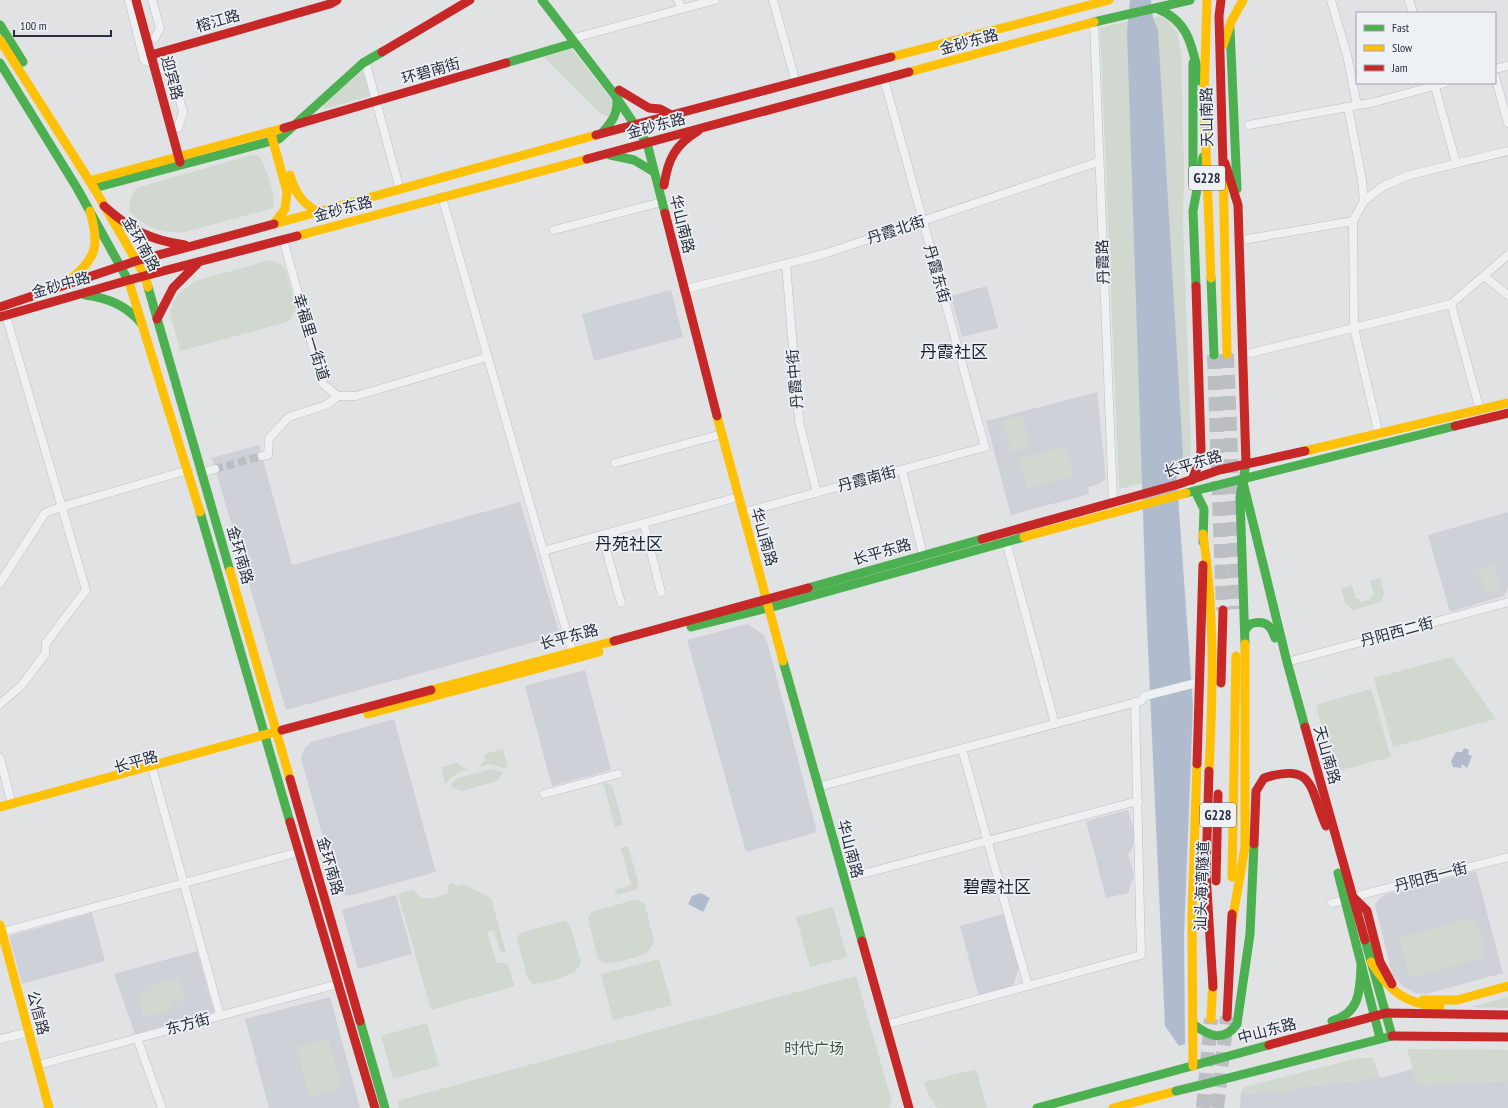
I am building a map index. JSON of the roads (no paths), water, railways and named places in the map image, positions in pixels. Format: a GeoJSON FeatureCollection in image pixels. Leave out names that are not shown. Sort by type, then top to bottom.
{"type":"FeatureCollection","features":[{"type":"Feature","properties":{"kind":"main road","name":"迎宾路"},"geometry":{"type":"LineString","coordinates":[[136,0],[178,128],[182,159]]}},
{"type":"Feature","properties":{"kind":"main road","name":"迎宾路"},"geometry":{"type":"LineString","coordinates":[[144,0],[155,38],[154,54]]}},
{"type":"Feature","properties":{"kind":"main road"},"geometry":{"type":"LineString","coordinates":[[296,125],[363,63],[470,0]]}},
{"type":"Feature","properties":{"kind":"main road","name":"华山南路"},"geometry":{"type":"LineString","coordinates":[[542,0],[576,40],[618,94],[650,142],[664,185],[749,511],[771,602],[909,1108]]}},
{"type":"Feature","properties":{"kind":"main road","name":"华山南路"},"geometry":{"type":"LineString","coordinates":[[550,0],[576,40]]}},
{"type":"Feature","properties":{"kind":"main road","name":"金砂东路"},"geometry":{"type":"LineString","coordinates":[[136,261],[400,190],[602,133],[673,116],[1099,1],[1109,0]]}},
{"type":"Feature","properties":{"kind":"main road","name":"金砂东路"},"geometry":{"type":"LineString","coordinates":[[129,280],[650,142],[1094,22],[1190,0]]}},
{"type":"Feature","properties":{"kind":"main road","name":"天山南路"},"geometry":{"type":"LineString","coordinates":[[1207,0],[1204,97],[1214,355]]}},
{"type":"Feature","properties":{"kind":"main road","name":"天山南路"},"geometry":{"type":"LineString","coordinates":[[1221,0],[1220,52],[1226,354]]}},
{"type":"Feature","properties":{"kind":"main road"},"geometry":{"type":"LineString","coordinates":[[1220,52],[1230,26],[1243,0]]}},
{"type":"Feature","properties":{"kind":"main road","name":"榕江路"},"geometry":{"type":"LineString","coordinates":[[154,54],[331,1]]}},
{"type":"Feature","properties":{"kind":"main road"},"geometry":{"type":"LineString","coordinates":[[1155,8],[1169,12],[1179,19],[1185,28],[1193,52],[1204,97]]}},
{"type":"Feature","properties":{"kind":"main road"},"geometry":{"type":"LineString","coordinates":[[0,25],[86,166],[90,182]]}},
{"type":"Feature","properties":{"kind":"main road"},"geometry":{"type":"LineString","coordinates":[[1230,26],[1238,205],[1246,464],[1240,497],[1246,630],[1245,847],[1232,922]]}},
{"type":"Feature","properties":{"kind":"main road","name":"金环南路"},"geometry":{"type":"LineString","coordinates":[[0,40],[90,182],[145,276],[386,1108]]}},
{"type":"Feature","properties":{"kind":"main road","name":"环碧南街"},"geometry":{"type":"LineString","coordinates":[[90,182],[275,135],[296,125],[576,40]]}},
{"type":"Feature","properties":{"kind":"main road","name":"天山南路"},"geometry":{"type":"LineString","coordinates":[[1192,480],[1200,460],[1201,450],[1194,211],[1193,52]]}},
{"type":"Feature","properties":{"kind":"main road","name":"金环南路"},"geometry":{"type":"LineString","coordinates":[[0,63],[90,211],[122,265],[129,280],[188,470],[265,738],[375,1108]]}},
{"type":"Feature","properties":{"kind":"main road","name":"迎宾路"},"geometry":{"type":"LineString","coordinates":[[158,67],[182,159]]}},
{"type":"Feature","properties":{"kind":"main road"},"geometry":{"type":"LineString","coordinates":[[602,133],[615,116],[618,108],[618,94],[650,108],[660,109],[673,116]]}},
{"type":"Feature","properties":{"kind":"main road"},"geometry":{"type":"LineString","coordinates":[[664,185],[666,166],[672,155],[693,134],[708,126]]}},
{"type":"Feature","properties":{"kind":"main road"},"geometry":{"type":"LineString","coordinates":[[275,135],[294,189],[305,205],[318,212]]}},
{"type":"Feature","properties":{"kind":"main road"},"geometry":{"type":"LineString","coordinates":[[274,224],[285,209],[287,192],[275,135]]}},
{"type":"Feature","properties":{"kind":"main road","name":"华山南路"},"geometry":{"type":"LineString","coordinates":[[650,142],[654,172],[738,497],[771,602],[825,785],[916,1108]]}},
{"type":"Feature","properties":{"kind":"main road","name":"天山南路"},"geometry":{"type":"LineString","coordinates":[[1194,211],[1206,144]]}},
{"type":"Feature","properties":{"kind":"main road"},"geometry":{"type":"LineString","coordinates":[[1222,154],[1238,205]]}},
{"type":"Feature","properties":{"kind":"main road"},"geometry":{"type":"LineString","coordinates":[[601,155],[627,157],[640,162],[654,172]]}},
{"type":"Feature","properties":{"kind":"main road"},"geometry":{"type":"LineString","coordinates":[[104,206],[118,219],[149,239],[192,245]]}},
{"type":"Feature","properties":{"kind":"main road"},"geometry":{"type":"LineString","coordinates":[[63,286],[85,268],[95,253],[97,244],[96,232],[90,211]]}},
{"type":"Feature","properties":{"kind":"main road","name":"金砂中路"},"geometry":{"type":"LineString","coordinates":[[0,307],[136,261]]}},
{"type":"Feature","properties":{"kind":"main road"},"geometry":{"type":"LineString","coordinates":[[157,319],[163,304],[171,291],[188,270],[202,261]]}},
{"type":"Feature","properties":{"kind":"main road","name":"金砂中路"},"geometry":{"type":"LineString","coordinates":[[3,317],[129,280]]}},
{"type":"Feature","properties":{"kind":"main road"},"geometry":{"type":"LineString","coordinates":[[80,294],[98,296],[120,304],[136,315],[142,324]]}},
{"type":"Feature","properties":{"kind":"main road","name":"长平东路"},"geometry":{"type":"LineString","coordinates":[[277,734],[512,677],[771,602],[924,555],[1005,538],[1113,502],[1180,484],[1204,475],[1246,464],[1379,435],[1508,403]]}},
{"type":"Feature","properties":{"kind":"main road","name":"长平东路"},"geometry":{"type":"LineString","coordinates":[[265,738],[572,651],[771,602],[1005,538],[1508,413]]}},
{"type":"Feature","properties":{"kind":"main road","name":"天山南路"},"geometry":{"type":"LineString","coordinates":[[1243,480],[1287,662],[1350,899],[1361,966],[1380,1038]]}},
{"type":"Feature","properties":{"kind":"main road"},"geometry":{"type":"LineString","coordinates":[[1193,1066],[1192,914],[1204,509],[1195,491]]}},
{"type":"Feature","properties":{"kind":"main road"},"geometry":{"type":"LineString","coordinates":[[1203,534],[1208,561],[1212,637],[1212,684],[1206,858],[1213,987]]}},
{"type":"Feature","properties":{"kind":"main road","name":"汕头海湾隧道"},"geometry":{"type":"LineString","coordinates":[[1226,1017],[1232,922],[1237,609]]}},
{"type":"Feature","properties":{"kind":"main road"},"geometry":{"type":"LineString","coordinates":[[1220,752],[1223,610]]}},
{"type":"Feature","properties":{"kind":"main road","name":"天山南路"},"geometry":{"type":"LineString","coordinates":[[1246,630],[1250,624],[1264,621],[1269,624],[1274,631],[1326,826],[1372,962],[1392,1036]]}},
{"type":"Feature","properties":{"kind":"main road","name":"长平路"},"geometry":{"type":"LineString","coordinates":[[0,807],[13,806],[153,771],[265,738]]}},
{"type":"Feature","properties":{"kind":"main road","name":"长平路"},"geometry":{"type":"LineString","coordinates":[[0,813],[13,806],[265,738]]}},
{"type":"Feature","properties":{"kind":"main road"},"geometry":{"type":"LineString","coordinates":[[1193,1024],[1204,1033],[1216,1036],[1226,1035],[1233,1032],[1237,1024],[1250,934],[1256,791],[1264,778],[1284,772],[1297,772],[1304,775],[1308,781],[1317,810],[1326,826]]}},
{"type":"Feature","properties":{"kind":"main road","name":"汕头海湾隧道"},"geometry":{"type":"LineString","coordinates":[[1211,1020],[1219,783]]}},
{"type":"Feature","properties":{"kind":"main road"},"geometry":{"type":"LineString","coordinates":[[1350,899],[1367,911],[1380,962],[1390,982],[1400,991],[1413,998],[1429,1001],[1470,1000],[1508,989]]}},
{"type":"Feature","properties":{"kind":"main road","name":"公信路"},"geometry":{"type":"LineString","coordinates":[[1,928],[49,1108]]}},
{"type":"Feature","properties":{"kind":"main road"},"geometry":{"type":"LineString","coordinates":[[1372,962],[1387,985],[1404,999],[1416,1004],[1430,1007],[1458,1008],[1472,1015]]}},
{"type":"Feature","properties":{"kind":"main road"},"geometry":{"type":"LineString","coordinates":[[1315,1033],[1325,1024],[1345,1016],[1354,1004],[1359,987],[1361,966]]}},
{"type":"Feature","properties":{"kind":"main road"},"geometry":{"type":"LineString","coordinates":[[1457,1000],[1508,986]]}},
{"type":"Feature","properties":{"kind":"main road","name":"中山东路"},"geometry":{"type":"LineString","coordinates":[[1037,1108],[1386,1013],[1508,1015]]}},
{"type":"Feature","properties":{"kind":"main road"},"geometry":{"type":"LineString","coordinates":[[1113,1108],[1135,1105],[1176,1091],[1380,1038],[1392,1036],[1508,1037]]}},
{"type":"Feature","properties":{"kind":"street"},"geometry":{"type":"LineString","coordinates":[[128,0],[144,60],[158,67]]}},
{"type":"Feature","properties":{"kind":"street"},"geometry":{"type":"LineString","coordinates":[[152,0],[160,28],[155,38]]}},
{"type":"Feature","properties":{"kind":"street"},"geometry":{"type":"LineString","coordinates":[[678,0],[681,9]]}},
{"type":"Feature","properties":{"kind":"street","name":"环碧南街"},"geometry":{"type":"LineString","coordinates":[[576,40],[715,0]]}},
{"type":"Feature","properties":{"kind":"street"},"geometry":{"type":"LineString","coordinates":[[773,0],[796,83]]}},
{"type":"Feature","properties":{"kind":"street"},"geometry":{"type":"LineString","coordinates":[[1331,0],[1347,55],[1357,105]]}},
{"type":"Feature","properties":{"kind":"street"},"geometry":{"type":"LineString","coordinates":[[1409,0],[1413,12]]}},
{"type":"Feature","properties":{"kind":"street","name":"丹霞路"},"geometry":{"type":"LineString","coordinates":[[1094,22],[1098,162],[1113,502]]}},
{"type":"Feature","properties":{"kind":"street"},"geometry":{"type":"LineString","coordinates":[[363,63],[367,68],[377,101],[400,190]]}},
{"type":"Feature","properties":{"kind":"street"},"geometry":{"type":"LineString","coordinates":[[1496,69],[1508,66]]}},
{"type":"Feature","properties":{"kind":"street","name":"丹霞东街"},"geometry":{"type":"LineString","coordinates":[[884,79],[922,221],[986,447]]}},
{"type":"Feature","properties":{"kind":"street"},"geometry":{"type":"LineString","coordinates":[[1496,81],[1508,123]]}},
{"type":"Feature","properties":{"kind":"street"},"geometry":{"type":"LineString","coordinates":[[1249,125],[1375,102],[1434,84],[1456,163]]}},
{"type":"Feature","properties":{"kind":"street"},"geometry":{"type":"LineString","coordinates":[[1348,107],[1362,180],[1364,201]]}},
{"type":"Feature","properties":{"kind":"street"},"geometry":{"type":"LineString","coordinates":[[1379,435],[1354,328],[1353,221],[1364,201],[1382,186],[1406,176],[1508,151]]}},
{"type":"Feature","properties":{"kind":"street","name":"丹霞北街"},"geometry":{"type":"LineString","coordinates":[[690,288],[824,254],[1098,162]]}},
{"type":"Feature","properties":{"kind":"street"},"geometry":{"type":"LineString","coordinates":[[442,197],[572,651]]}},
{"type":"Feature","properties":{"kind":"street"},"geometry":{"type":"LineString","coordinates":[[554,230],[662,202]]}},
{"type":"Feature","properties":{"kind":"street"},"geometry":{"type":"LineString","coordinates":[[1248,239],[1353,221]]}},
{"type":"Feature","properties":{"kind":"street","name":"幸福里一街道"},"geometry":{"type":"LineString","coordinates":[[282,239],[323,384],[338,396],[356,396],[487,357]]}},
{"type":"Feature","properties":{"kind":"street"},"geometry":{"type":"LineString","coordinates":[[1251,352],[1451,304],[1508,255]]}},
{"type":"Feature","properties":{"kind":"street","name":"丹霞中街"},"geometry":{"type":"LineString","coordinates":[[786,264],[799,421],[817,493]]}},
{"type":"Feature","properties":{"kind":"street"},"geometry":{"type":"LineString","coordinates":[[1484,276],[1508,295]]}},
{"type":"Feature","properties":{"kind":"street"},"geometry":{"type":"LineString","coordinates":[[1451,304],[1480,410]]}},
{"type":"Feature","properties":{"kind":"street"},"geometry":{"type":"LineString","coordinates":[[0,704],[22,685],[45,654],[46,642],[86,590],[3,317]]}},
{"type":"Feature","properties":{"kind":"street"},"geometry":{"type":"LineString","coordinates":[[262,456],[268,455],[269,438],[289,417],[326,405],[338,396]]}},
{"type":"Feature","properties":{"kind":"street"},"geometry":{"type":"LineString","coordinates":[[615,463],[722,434]]}},
{"type":"Feature","properties":{"kind":"street","name":"丹霞南街"},"geometry":{"type":"LineString","coordinates":[[749,511],[986,447]]}},
{"type":"Feature","properties":{"kind":"street"},"geometry":{"type":"LineString","coordinates":[[202,473],[215,469]]}},
{"type":"Feature","properties":{"kind":"street"},"geometry":{"type":"LineString","coordinates":[[1,580],[45,513],[188,470]]}},
{"type":"Feature","properties":{"kind":"street"},"geometry":{"type":"LineString","coordinates":[[902,470],[924,555]]}},
{"type":"Feature","properties":{"kind":"street"},"geometry":{"type":"LineString","coordinates":[[543,551],[738,497]]}},
{"type":"Feature","properties":{"kind":"street"},"geometry":{"type":"LineString","coordinates":[[644,524],[661,592]]}},
{"type":"Feature","properties":{"kind":"street"},"geometry":{"type":"LineString","coordinates":[[602,535],[621,603]]}},
{"type":"Feature","properties":{"kind":"street"},"geometry":{"type":"LineString","coordinates":[[1005,538],[1055,724]]}},
{"type":"Feature","properties":{"kind":"street","name":"丹阳西二街"},"geometry":{"type":"LineString","coordinates":[[1287,662],[1508,602]]}},
{"type":"Feature","properties":{"kind":"street"},"geometry":{"type":"LineString","coordinates":[[825,785],[1141,701],[1145,696],[1198,683]]}},
{"type":"Feature","properties":{"kind":"street"},"geometry":{"type":"LineString","coordinates":[[892,1023],[1141,955],[1135,702]]}},
{"type":"Feature","properties":{"kind":"street"},"geometry":{"type":"LineString","coordinates":[[962,749],[1028,986]]}},
{"type":"Feature","properties":{"kind":"street"},"geometry":{"type":"LineString","coordinates":[[0,758],[13,806]]}},
{"type":"Feature","properties":{"kind":"street"},"geometry":{"type":"LineString","coordinates":[[153,771],[220,1016]]}},
{"type":"Feature","properties":{"kind":"street"},"geometry":{"type":"LineString","coordinates":[[544,794],[618,774]]}},
{"type":"Feature","properties":{"kind":"street"},"geometry":{"type":"LineString","coordinates":[[851,877],[1138,801]]}},
{"type":"Feature","properties":{"kind":"street"},"geometry":{"type":"LineString","coordinates":[[1,928],[183,883],[299,852]]}},
{"type":"Feature","properties":{"kind":"street","name":"丹阳西一街"},"geometry":{"type":"LineString","coordinates":[[1332,903],[1508,857]]}},
{"type":"Feature","properties":{"kind":"street","name":"东方街"},"geometry":{"type":"LineString","coordinates":[[38,1065],[338,984]]}},
{"type":"Feature","properties":{"kind":"street"},"geometry":{"type":"LineString","coordinates":[[0,1039],[29,1032]]}},
{"type":"Feature","properties":{"kind":"street"},"geometry":{"type":"LineString","coordinates":[[136,1038],[162,1108]]}},
{"type":"Feature","properties":{"kind":"water"},"geometry":{"type":"Polygon","coordinates":[[[1130,0],[1151,0],[1153,18],[1158,30],[1183,456],[1182,461],[1176,468],[1193,706],[1184,935],[1185,1044],[1179,1046],[1165,1026],[1146,604],[1127,31],[1130,0]]]}},
{"type":"Feature","properties":{"kind":"water"},"geometry":{"type":"Polygon","coordinates":[[[1464,748],[1469,750],[1468,754],[1472,756],[1467,768],[1462,764],[1461,768],[1453,767],[1451,761],[1456,752],[1462,752],[1464,748]]]}},
{"type":"Feature","properties":{"kind":"water"},"geometry":{"type":"Polygon","coordinates":[[[701,893],[710,898],[703,912],[688,904],[692,896],[701,893]]]}},
{"type":"Feature","properties":{"kind":"tunnel"},"geometry":{"type":"LineString","coordinates":[[1227,354],[1237,609]]}},
{"type":"Feature","properties":{"kind":"tunnel"},"geometry":{"type":"LineString","coordinates":[[1214,355],[1223,610]]}},
{"type":"Feature","properties":{"kind":"tunnel"},"geometry":{"type":"LineString","coordinates":[[215,469],[262,456]]}},
{"type":"Feature","properties":{"kind":"tunnel"},"geometry":{"type":"LineString","coordinates":[[1217,1108],[1227,1017]]}},
{"type":"Feature","properties":{"kind":"tunnel"},"geometry":{"type":"LineString","coordinates":[[1203,1108],[1211,1019]]}},
{"type":"Feature","properties":{"kind":"district","name":"丹霞社区"},"geometry":{"type":"Point","coordinates":[954,352]}},
{"type":"Feature","properties":{"kind":"district","name":"丹苑社区"},"geometry":{"type":"Point","coordinates":[629,544]}},
{"type":"Feature","properties":{"kind":"district","name":"碧霞社区"},"geometry":{"type":"Point","coordinates":[997,887]}},
{"type":"Feature","properties":{"kind":"park label","name":"时代广场"},"geometry":{"type":"Point","coordinates":[814,1049]}}]}
